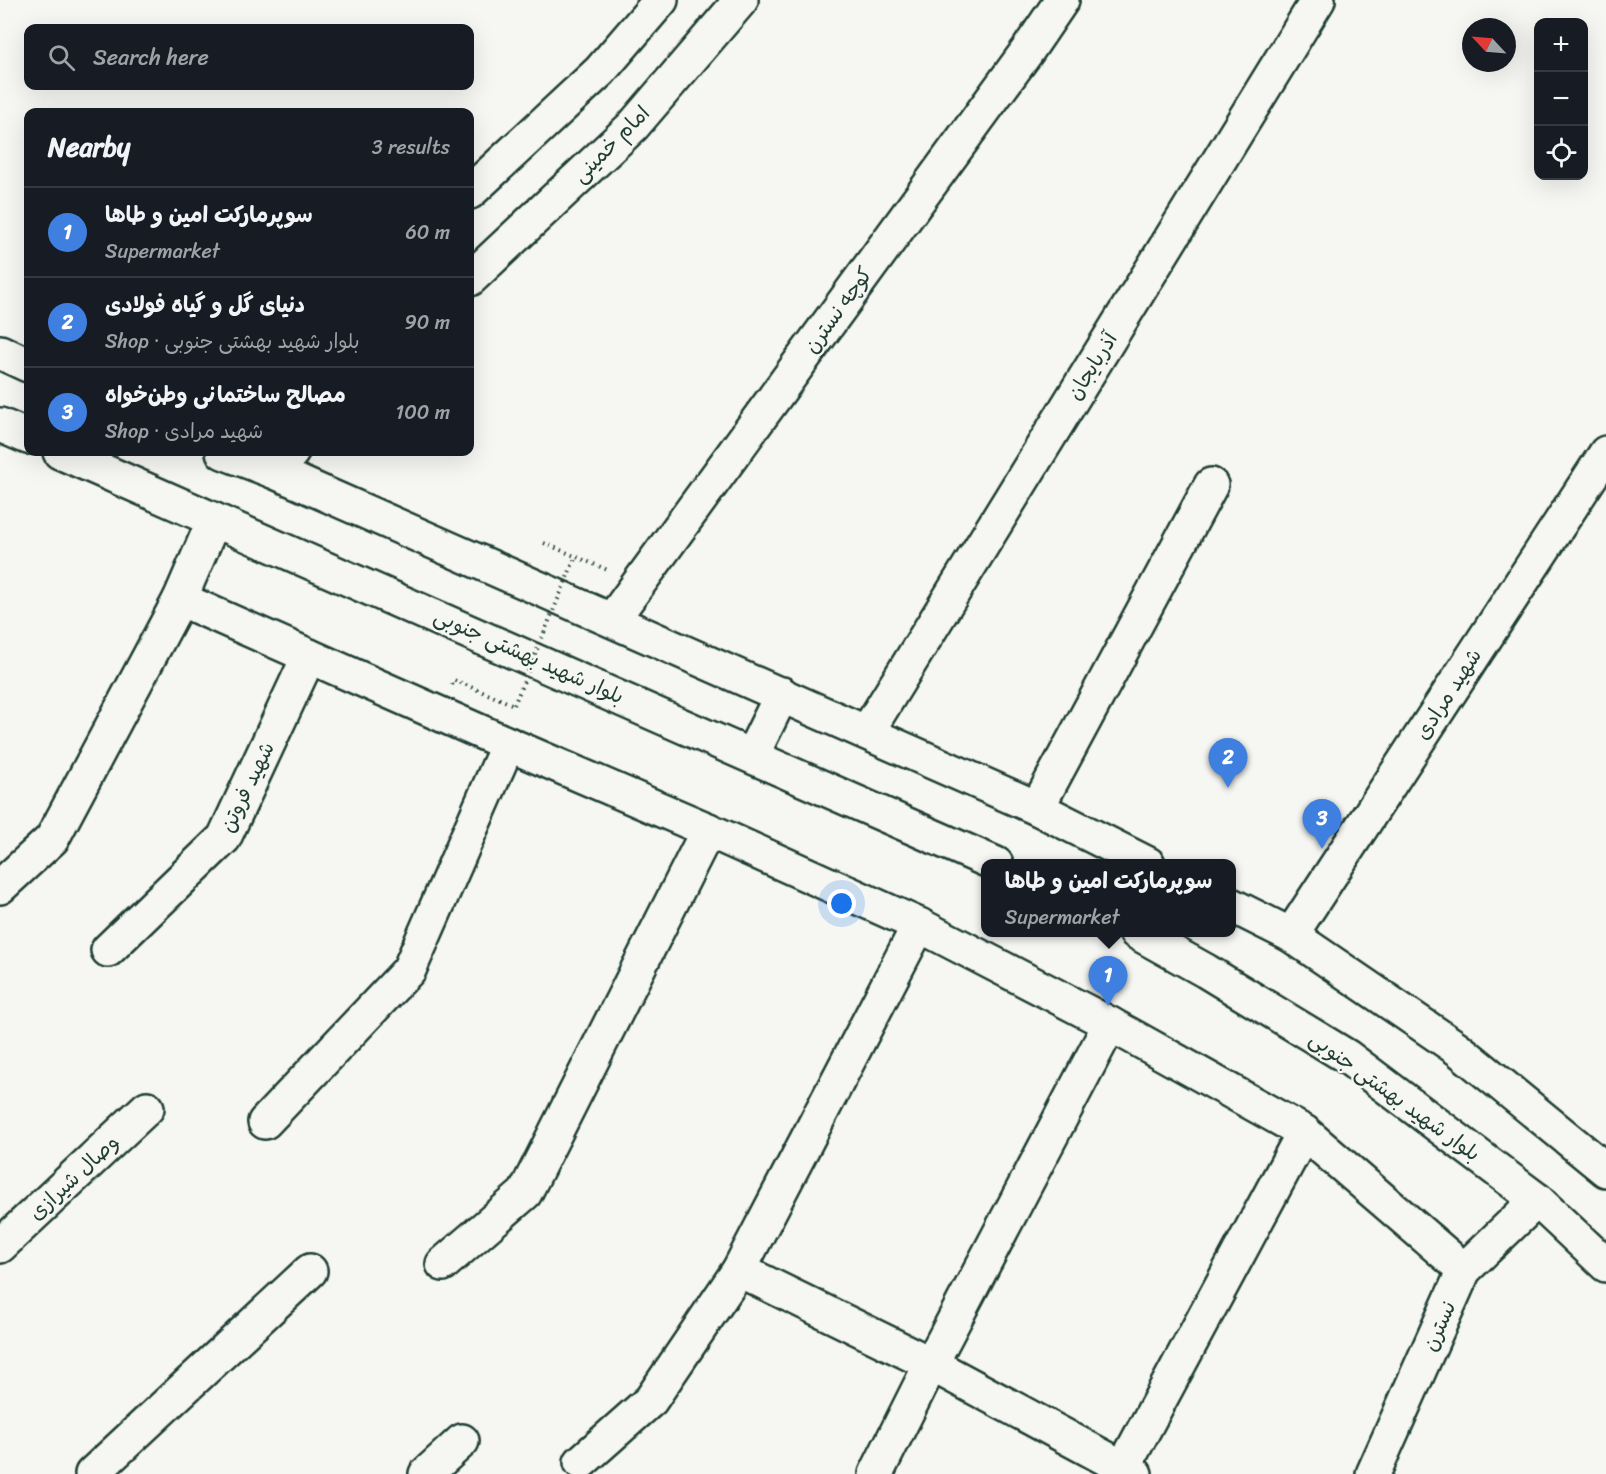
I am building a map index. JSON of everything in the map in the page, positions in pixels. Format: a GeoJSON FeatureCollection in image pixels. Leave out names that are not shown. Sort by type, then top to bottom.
{"type":"FeatureCollection","features":[{"type":"Feature","properties":{"kind":"street"},"geometry":{"type":"LineString","coordinates":[[474,188],[600,71],[661,0]]}},
{"type":"Feature","properties":{"kind":"street","name":"امام خمینی"},"geometry":{"type":"LineString","coordinates":[[474,275],[633,126],[741,0]]}},
{"type":"Feature","properties":{"kind":"street","name":"کوچه نسترن"},"geometry":{"type":"LineString","coordinates":[[612,620],[1028,50],[1062,0]]}},
{"type":"Feature","properties":{"kind":"street","name":"آذربایجان"},"geometry":{"type":"LineString","coordinates":[[867,732],[1318,0]]}},
{"type":"Feature","properties":{"kind":"street"},"geometry":{"type":"LineString","coordinates":[[0,352],[24,363]]}},
{"type":"Feature","properties":{"kind":"street"},"geometry":{"type":"LineString","coordinates":[[0,425],[24,435]]}},
{"type":"Feature","properties":{"kind":"street","name":"شهید مرادی"},"geometry":{"type":"LineString","coordinates":[[1291,935],[1606,453]]}},
{"type":"Feature","properties":{"kind":"street","name":"بلوار شهید بهشتی جنوبی"},"geometry":{"type":"LineString","coordinates":[[69,456],[985,859]]}},
{"type":"Feature","properties":{"kind":"street"},"geometry":{"type":"LineString","coordinates":[[250,456],[282,461],[612,620],[1037,808],[1138,859]]}},
{"type":"Feature","properties":{"kind":"street"},"geometry":{"type":"LineString","coordinates":[[1037,808],[1211,485]]}},
{"type":"Feature","properties":{"kind":"street"},"geometry":{"type":"LineString","coordinates":[[0,887],[52,839],[180,599],[214,520]]}},
{"type":"Feature","properties":{"kind":"street"},"geometry":{"type":"LineString","coordinates":[[180,599],[708,830],[919,926],[1110,1024],[1304,1132],[1464,1270]]}},
{"type":"Feature","properties":{"kind":"street","name":"شهید فروتن"},"geometry":{"type":"LineString","coordinates":[[108,950],[224,838],[309,656]]}},
{"type":"Feature","properties":{"kind":"street"},"geometry":{"type":"LineString","coordinates":[[752,755],[782,694]]}},
{"type":"Feature","properties":{"kind":"street"},"geometry":{"type":"LineString","coordinates":[[265,1122],[409,970],[508,744]]}},
{"type":"Feature","properties":{"kind":"street"},"geometry":{"type":"LineString","coordinates":[[443,1264],[525,1193],[708,830]]}},
{"type":"Feature","properties":{"kind":"street"},"geometry":{"type":"LineString","coordinates":[[1236,908],[1291,935],[1458,1049],[1604,1163]]}},
{"type":"Feature","properties":{"kind":"street"},"geometry":{"type":"LineString","coordinates":[[581,1462],[651,1400],[739,1269],[919,926]]}},
{"type":"Feature","properties":{"kind":"street","name":"بلوار شهید بهشتی جنوبی"},"geometry":{"type":"LineString","coordinates":[[1144,937],[1206,970],[1346,1056],[1537,1200],[1606,1265]]}},
{"type":"Feature","properties":{"kind":"street"},"geometry":{"type":"LineString","coordinates":[[876,1474],[931,1364],[1110,1024]]}},
{"type":"Feature","properties":{"kind":"street","name":"وصال شیرازی"},"geometry":{"type":"LineString","coordinates":[[0,1246],[147,1108]]}},
{"type":"Feature","properties":{"kind":"street"},"geometry":{"type":"LineString","coordinates":[[739,1269],[931,1364],[1126,1472],[1304,1132]]}},
{"type":"Feature","properties":{"kind":"street","name":"نسترن"},"geometry":{"type":"LineString","coordinates":[[1373,1474],[1464,1270],[1537,1200]]}},
{"type":"Feature","properties":{"kind":"street"},"geometry":{"type":"LineString","coordinates":[[92,1474],[310,1271]]}},
{"type":"Feature","properties":{"kind":"street"},"geometry":{"type":"LineString","coordinates":[[426,1474],[462,1441]]}},
{"type":"Feature","properties":{"kind":"path"},"geometry":{"type":"LineString","coordinates":[[454,680],[514,705],[576,556],[544,543],[639,584]]}},
{"type":"Feature","properties":{"kind":"place","name":"دنیای گل و گیاه فولادی"},"geometry":{"type":"Point","coordinates":[1228,788]}},
{"type":"Feature","properties":{"kind":"place","name":"مصالح ساختمانی وطن‌خواه"},"geometry":{"type":"Point","coordinates":[1322,849]}},
{"type":"Feature","properties":{"kind":"place","name":"سوپرمارکت امین و طاها"},"geometry":{"type":"Point","coordinates":[1108,1006]}}]}
